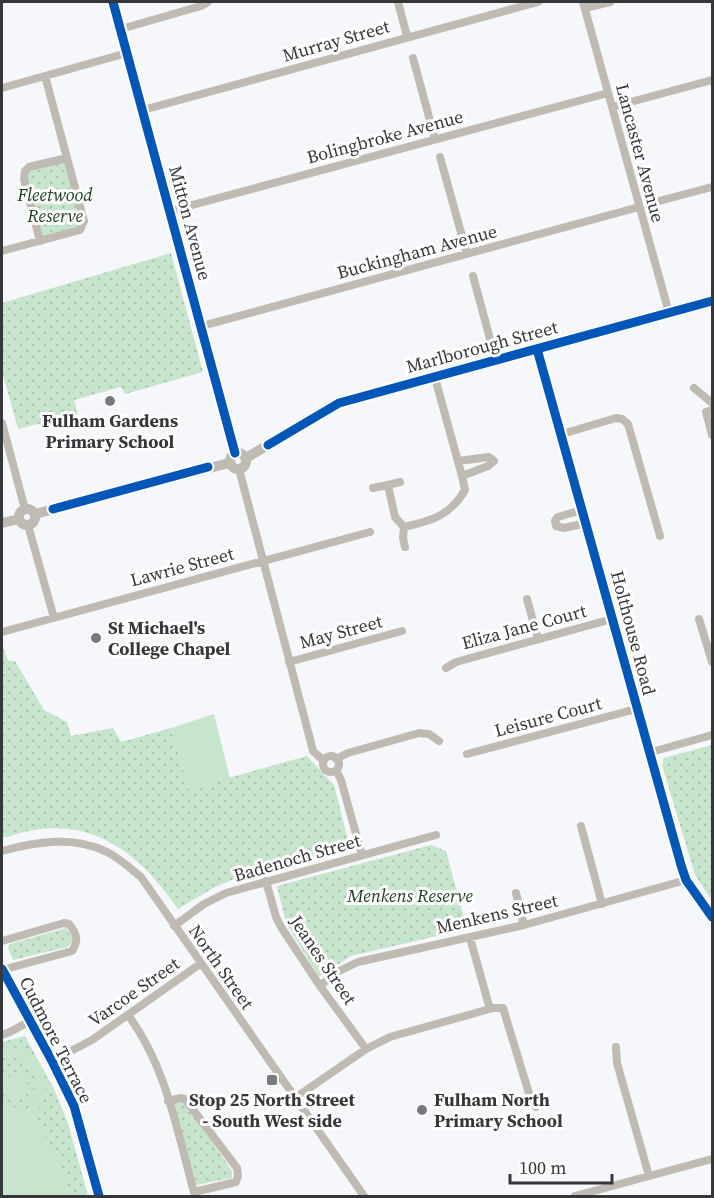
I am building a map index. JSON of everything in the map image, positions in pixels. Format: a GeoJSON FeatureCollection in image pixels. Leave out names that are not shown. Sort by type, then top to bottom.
{"type":"FeatureCollection","features":[{"type":"Feature","properties":{"kind":"street","name":"Mitton Avenue"},"geometry":{"type":"LineString","coordinates":[[113,2],[240,455]]}},
{"type":"Feature","properties":{"kind":"street"},"geometry":{"type":"LineString","coordinates":[[121,29],[208,2]]}},
{"type":"Feature","properties":{"kind":"street"},"geometry":{"type":"LineString","coordinates":[[398,2],[407,36]]}},
{"type":"Feature","properties":{"kind":"street","name":"Murray Street"},"geometry":{"type":"LineString","coordinates":[[143,110],[538,2]]}},
{"type":"Feature","properties":{"kind":"street"},"geometry":{"type":"LineString","coordinates":[[584,5],[610,2]]}},
{"type":"Feature","properties":{"kind":"street","name":"Lancaster Avenue"},"geometry":{"type":"LineString","coordinates":[[584,5],[669,313]]}},
{"type":"Feature","properties":{"kind":"street"},"geometry":{"type":"LineString","coordinates":[[2,88],[127,53]]}},
{"type":"Feature","properties":{"kind":"street"},"geometry":{"type":"LineString","coordinates":[[413,58],[435,138]]}},
{"type":"Feature","properties":{"kind":"street"},"geometry":{"type":"LineString","coordinates":[[2,251],[80,230],[83,226],[84,221],[45,76]]}},
{"type":"Feature","properties":{"kind":"street"},"geometry":{"type":"LineString","coordinates":[[612,107],[712,80]]}},
{"type":"Feature","properties":{"kind":"street","name":"Bolingbroke Avenue"},"geometry":{"type":"LineString","coordinates":[[170,211],[608,93]]}},
{"type":"Feature","properties":{"kind":"street"},"geometry":{"type":"LineString","coordinates":[[440,157],[467,254]]}},
{"type":"Feature","properties":{"kind":"street"},"geometry":{"type":"LineString","coordinates":[[40,241],[24,179],[25,171],[67,158]]}},
{"type":"Feature","properties":{"kind":"street"},"geometry":{"type":"LineString","coordinates":[[659,201],[712,187]]}},
{"type":"Feature","properties":{"kind":"street","name":"Buckingham Avenue"},"geometry":{"type":"LineString","coordinates":[[202,326],[639,207]]}},
{"type":"Feature","properties":{"kind":"street"},"geometry":{"type":"LineString","coordinates":[[473,276],[496,361]]}},
{"type":"Feature","properties":{"kind":"street","name":"Marlborough Street"},"geometry":{"type":"LineString","coordinates":[[240,455],[339,403],[712,301]]}},
{"type":"Feature","properties":{"kind":"street","name":"Holthouse Road"},"geometry":{"type":"LineString","coordinates":[[537,349],[648,753],[686,880],[712,917]]}},
{"type":"Feature","properties":{"kind":"street"},"geometry":{"type":"LineString","coordinates":[[404,527],[440,517],[465,490],[435,378]]}},
{"type":"Feature","properties":{"kind":"street"},"geometry":{"type":"LineString","coordinates":[[694,388],[712,403]]}},
{"type":"Feature","properties":{"kind":"street"},"geometry":{"type":"LineString","coordinates":[[709,411],[712,435]]}},
{"type":"Feature","properties":{"kind":"street"},"geometry":{"type":"LineString","coordinates":[[562,434],[616,418],[628,424],[660,536]]}},
{"type":"Feature","properties":{"kind":"street"},"geometry":{"type":"LineString","coordinates":[[2,423],[30,512],[35,520],[2,524]]}},
{"type":"Feature","properties":{"kind":"street"},"geometry":{"type":"LineString","coordinates":[[240,455],[246,464],[239,469],[233,468],[229,463],[230,456],[240,455]]}},
{"type":"Feature","properties":{"kind":"street"},"geometry":{"type":"LineString","coordinates":[[458,461],[489,457],[494,461],[488,466],[462,476]]}},
{"type":"Feature","properties":{"kind":"street"},"geometry":{"type":"LineString","coordinates":[[30,512],[229,463]]}},
{"type":"Feature","properties":{"kind":"street"},"geometry":{"type":"LineString","coordinates":[[239,469],[313,751],[324,762],[326,770],[331,772],[339,766],[336,759]]}},
{"type":"Feature","properties":{"kind":"street"},"geometry":{"type":"LineString","coordinates":[[374,488],[400,482]]}},
{"type":"Feature","properties":{"kind":"street"},"geometry":{"type":"LineString","coordinates":[[388,485],[395,517],[404,527],[405,547]]}},
{"type":"Feature","properties":{"kind":"street"},"geometry":{"type":"LineString","coordinates":[[582,510],[558,518],[555,522],[556,526],[564,528],[586,523]]}},
{"type":"Feature","properties":{"kind":"street"},"geometry":{"type":"LineString","coordinates":[[24,522],[54,618]]}},
{"type":"Feature","properties":{"kind":"street","name":"Lawrie Street"},"geometry":{"type":"LineString","coordinates":[[2,632],[370,531]]}},
{"type":"Feature","properties":{"kind":"street"},"geometry":{"type":"LineString","coordinates":[[527,599],[538,639]]}},
{"type":"Feature","properties":{"kind":"street","name":"Eliza Jane Court"},"geometry":{"type":"LineString","coordinates":[[446,668],[456,662],[612,619]]}},
{"type":"Feature","properties":{"kind":"street"},"geometry":{"type":"LineString","coordinates":[[699,619],[712,662]]}},
{"type":"Feature","properties":{"kind":"street","name":"May Street"},"geometry":{"type":"LineString","coordinates":[[289,662],[402,631]]}},
{"type":"Feature","properties":{"kind":"street","name":"Leisure Court"},"geometry":{"type":"LineString","coordinates":[[467,754],[636,709]]}},
{"type":"Feature","properties":{"kind":"street"},"geometry":{"type":"LineString","coordinates":[[324,762],[329,757],[336,759],[348,753],[419,733],[429,734],[439,741]]}},
{"type":"Feature","properties":{"kind":"street"},"geometry":{"type":"LineString","coordinates":[[648,753],[712,735]]}},
{"type":"Feature","properties":{"kind":"street"},"geometry":{"type":"LineString","coordinates":[[336,770],[362,855]]}},
{"type":"Feature","properties":{"kind":"street"},"geometry":{"type":"LineString","coordinates":[[581,826],[602,904]]}},
{"type":"Feature","properties":{"kind":"street","name":"Badenoch Street"},"geometry":{"type":"LineString","coordinates":[[174,926],[215,898],[267,881],[436,835]]}},
{"type":"Feature","properties":{"kind":"street","name":"North Street"},"geometry":{"type":"LineString","coordinates":[[2,851],[33,843],[69,842],[106,851],[141,877],[364,1196]]}},
{"type":"Feature","properties":{"kind":"street","name":"Menkens Street"},"geometry":{"type":"LineString","coordinates":[[320,986],[337,972],[358,962],[524,925],[686,880]]}},
{"type":"Feature","properties":{"kind":"street","name":"Jeanes Street"},"geometry":{"type":"LineString","coordinates":[[267,881],[276,916],[320,986],[366,1049]]}},
{"type":"Feature","properties":{"kind":"street"},"geometry":{"type":"LineString","coordinates":[[516,893],[524,925]]}},
{"type":"Feature","properties":{"kind":"street"},"geometry":{"type":"LineString","coordinates":[[2,941],[64,923],[69,924],[77,937],[77,943],[72,951],[2,969]]}},
{"type":"Feature","properties":{"kind":"street"},"geometry":{"type":"LineString","coordinates":[[471,938],[490,1009]]}},
{"type":"Feature","properties":{"kind":"street","name":"Varcoe Street"},"geometry":{"type":"LineString","coordinates":[[52,1061],[92,1040],[200,964]]}},
{"type":"Feature","properties":{"kind":"street","name":"Cudmore Terrace"},"geometry":{"type":"LineString","coordinates":[[2,969],[74,1106],[99,1197]]}},
{"type":"Feature","properties":{"kind":"street"},"geometry":{"type":"LineString","coordinates":[[296,1098],[366,1049],[390,1037],[490,1009],[503,1008],[531,1100],[536,1107]]}},
{"type":"Feature","properties":{"kind":"street"},"geometry":{"type":"LineString","coordinates":[[128,1015],[150,1048],[161,1073],[168,1101],[194,1195],[236,1182],[237,1168],[185,1099],[168,1101]]}},
{"type":"Feature","properties":{"kind":"street"},"geometry":{"type":"LineString","coordinates":[[2,1035],[30,1021]]}},
{"type":"Feature","properties":{"kind":"street"},"geometry":{"type":"LineString","coordinates":[[616,1047],[617,1063],[649,1176]]}},
{"type":"Feature","properties":{"kind":"street"},"geometry":{"type":"LineString","coordinates":[[575,1197],[712,1159]]}},
{"type":"Feature","properties":{"kind":"green space","name":"Fleetwood Reserve"},"geometry":{"type":"Polygon","coordinates":[[[65,160],[82,220],[78,228],[41,239],[26,172],[65,160]]]}},
{"type":"Feature","properties":{"kind":"green space"},"geometry":{"type":"Polygon","coordinates":[[[171,253],[203,372],[125,394],[121,387],[74,400],[78,414],[18,429],[2,371],[2,303],[171,253]]]}},
{"type":"Feature","properties":{"kind":"green space"},"geometry":{"type":"Polygon","coordinates":[[[2,644],[8,661],[15,661],[44,710],[67,722],[71,736],[113,728],[121,742],[171,728],[189,789],[307,756],[334,785],[349,844],[347,848],[234,879],[213,888],[178,909],[150,874],[134,859],[117,846],[99,837],[57,828],[33,830],[2,838],[2,644]]]}},
{"type":"Feature","properties":{"kind":"green space"},"geometry":{"type":"Polygon","coordinates":[[[214,714],[230,778],[189,789],[171,728],[214,714]]]}},
{"type":"Feature","properties":{"kind":"green space"},"geometry":{"type":"Polygon","coordinates":[[[712,745],[712,901],[695,875],[662,765],[664,758],[712,745]]]}},
{"type":"Feature","properties":{"kind":"green space","name":"Menkens Reserve"},"geometry":{"type":"Polygon","coordinates":[[[431,845],[446,851],[467,929],[351,956],[319,977],[286,923],[277,886],[431,845]]]}},
{"type":"Feature","properties":{"kind":"green space"},"geometry":{"type":"Polygon","coordinates":[[[66,928],[74,939],[67,947],[13,960],[8,948],[10,944],[66,928]]]}},
{"type":"Feature","properties":{"kind":"green space"},"geometry":{"type":"Polygon","coordinates":[[[25,1036],[54,1089],[68,1123],[88,1196],[2,1196],[2,1042],[25,1036]]]}},
{"type":"Feature","properties":{"kind":"green space"},"geometry":{"type":"Polygon","coordinates":[[[2,1047],[28,1052],[43,1070],[46,1082],[45,1094],[40,1106],[31,1117],[61,1164],[70,1196],[2,1196],[2,1104],[24,1112],[35,1094],[36,1085],[29,1067],[13,1057],[2,1056],[2,1047]]]}},
{"type":"Feature","properties":{"kind":"green space"},"geometry":{"type":"Polygon","coordinates":[[[26,1072],[29,1082],[18,1086],[32,1086],[33,1090],[14,1103],[8,1094],[8,1088],[2,1090],[2,1079],[26,1072]]]}},
{"type":"Feature","properties":{"kind":"green space"},"geometry":{"type":"Polygon","coordinates":[[[180,1102],[187,1105],[232,1171],[232,1178],[196,1185],[174,1103],[180,1102]]]}},
{"type":"Feature","properties":{"kind":"cycle path"},"geometry":{"type":"LineString","coordinates":[[113,2],[235,453]]}},
{"type":"Feature","properties":{"kind":"cycle path"},"geometry":{"type":"LineString","coordinates":[[268,445],[339,403],[712,301]]}},
{"type":"Feature","properties":{"kind":"cycle path"},"geometry":{"type":"LineString","coordinates":[[537,349],[681,865],[686,880],[712,917]]}},
{"type":"Feature","properties":{"kind":"cycle path"},"geometry":{"type":"LineString","coordinates":[[53,509],[208,467]]}},
{"type":"Feature","properties":{"kind":"cycle path"},"geometry":{"type":"LineString","coordinates":[[2,969],[74,1106],[99,1196]]}},
{"type":"Feature","properties":{"kind":"place","name":"Fulham Gardens Primary School"},"geometry":{"type":"Point","coordinates":[110,401]}},
{"type":"Feature","properties":{"kind":"place","name":"St Michael's College Chapel"},"geometry":{"type":"Point","coordinates":[96,638]}},
{"type":"Feature","properties":{"kind":"place","name":"Stop 25 North Street - South West side"},"geometry":{"type":"Point","coordinates":[272,1080]}},
{"type":"Feature","properties":{"kind":"place","name":"Fulham North Primary School"},"geometry":{"type":"Point","coordinates":[422,1110]}}]}
